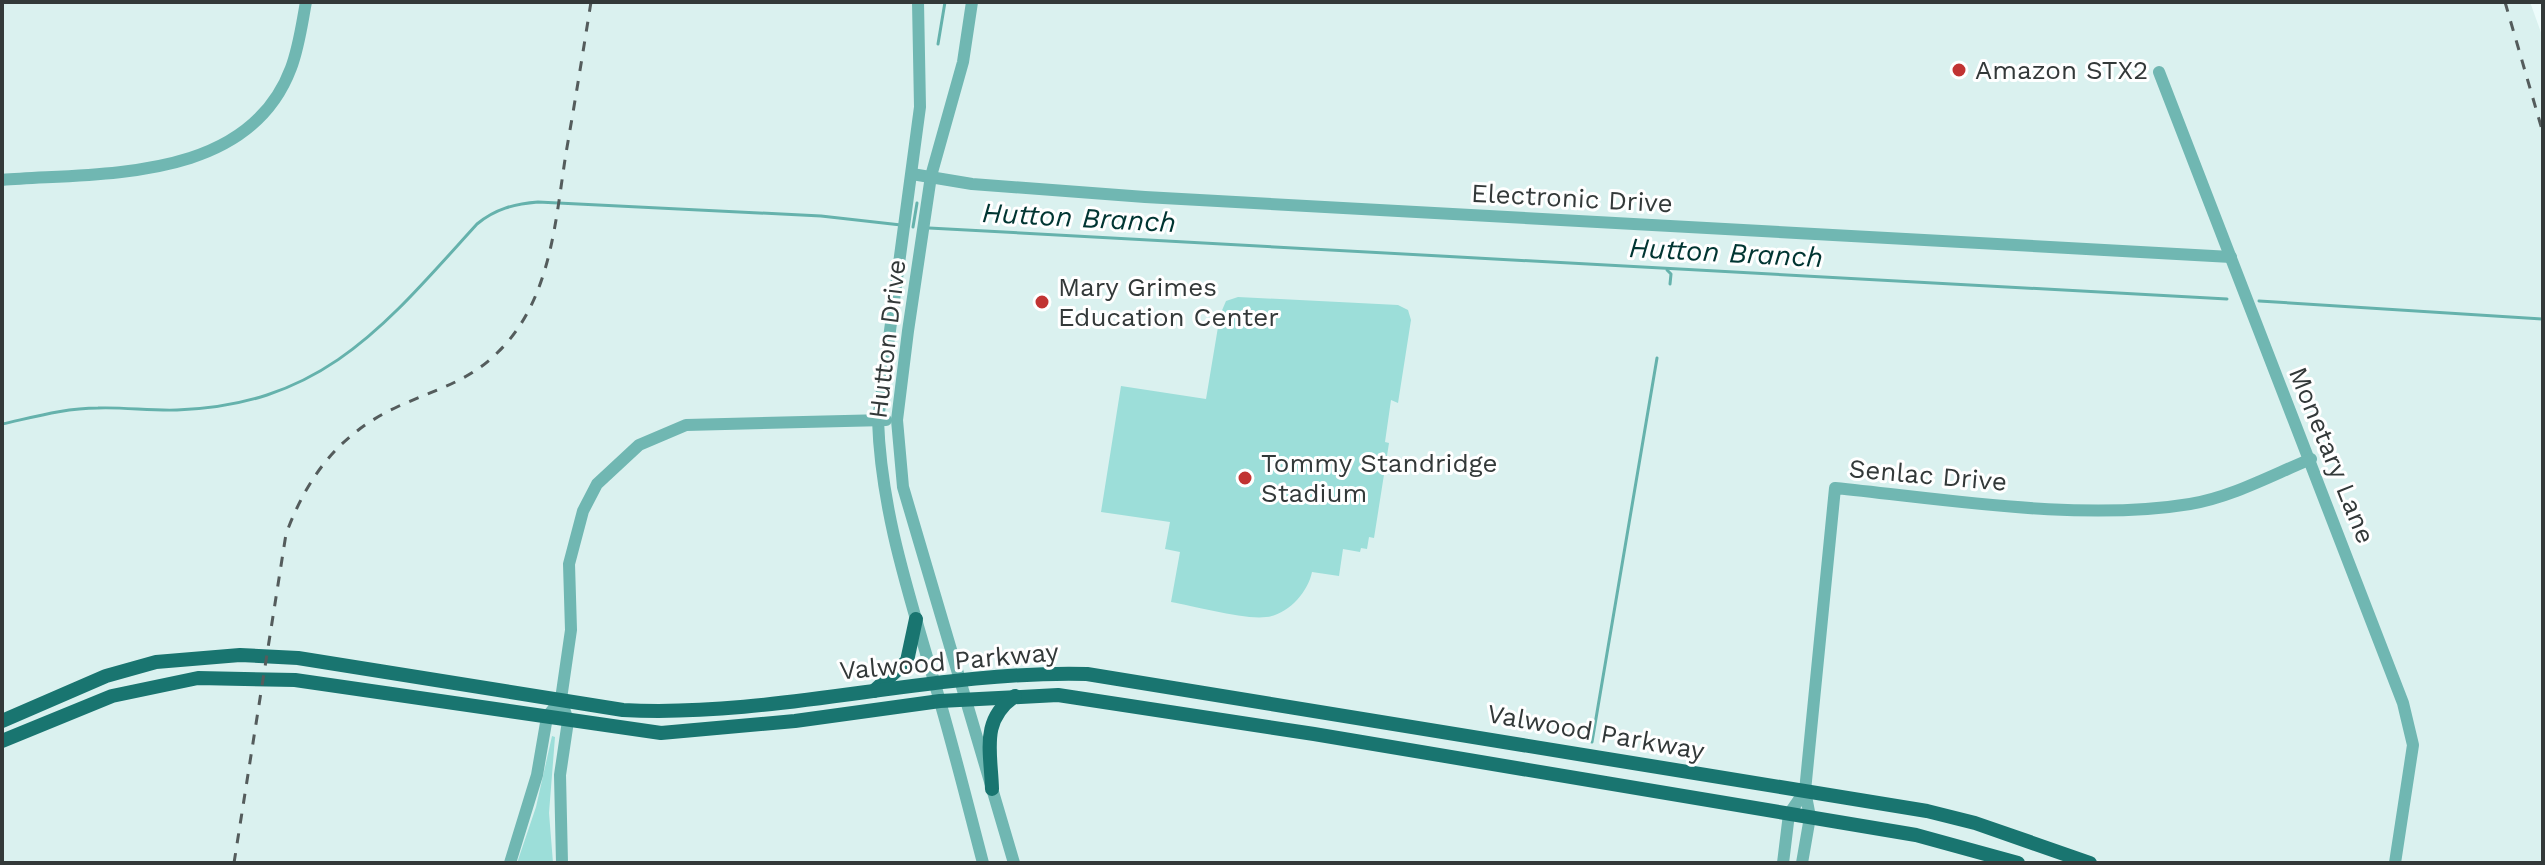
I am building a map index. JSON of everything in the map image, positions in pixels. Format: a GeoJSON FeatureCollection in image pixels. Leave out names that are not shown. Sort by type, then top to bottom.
{"type":"FeatureCollection","features":[{"type":"Feature","properties":{"kind":"main road"},"geometry":{"type":"LineString","coordinates":[[874,691],[907,661],[916,619]]}},
{"type":"Feature","properties":{"kind":"main road","name":"Valwood Parkway"},"geometry":{"type":"LineString","coordinates":[[2,721],[106,676],[160,661],[253,655],[298,658],[623,710],[662,712],[961,679],[1036,673],[1087,674],[1805,791],[1975,823],[2090,863]]}},
{"type":"Feature","properties":{"kind":"main road"},"geometry":{"type":"LineString","coordinates":[[106,676],[112,696]]}},
{"type":"Feature","properties":{"kind":"main road","name":"Valwood Parkway"},"geometry":{"type":"LineString","coordinates":[[2,741],[112,696],[198,678],[262,678],[661,733],[705,732],[940,701],[1016,695],[1081,697],[1810,817],[1969,847],[2018,863]]}},
{"type":"Feature","properties":{"kind":"main road"},"geometry":{"type":"LineString","coordinates":[[992,789],[987,750],[989,731],[994,716],[1016,695]]}},
{"type":"Feature","properties":{"kind":"main road"},"geometry":{"type":"LineString","coordinates":[[1275,728],[1278,703]]}},
{"type":"Feature","properties":{"kind":"main road"},"geometry":{"type":"LineString","coordinates":[[1568,776],[1572,752]]}},
{"type":"Feature","properties":{"kind":"main road"},"geometry":{"type":"LineString","coordinates":[[1969,847],[1975,823]]}},
{"type":"Feature","properties":{"kind":"street"},"geometry":{"type":"LineString","coordinates":[[2,180],[183,163],[233,140],[272,102],[291,68],[306,2]]}},
{"type":"Feature","properties":{"kind":"street","name":"Hutton Drive"},"geometry":{"type":"LineString","coordinates":[[918,2],[920,107],[878,420],[882,488],[983,863]]}},
{"type":"Feature","properties":{"kind":"street","name":"Hutton Drive"},"geometry":{"type":"LineString","coordinates":[[972,2],[963,62],[927,195],[897,420],[903,487],[1014,863]]}},
{"type":"Feature","properties":{"kind":"street","name":"Monetary Lane"},"geometry":{"type":"LineString","coordinates":[[2159,72],[2381,638],[2413,745],[2395,863]]}},
{"type":"Feature","properties":{"kind":"street","name":"Electronic Drive"},"geometry":{"type":"LineString","coordinates":[[912,174],[972,184],[1145,197],[2231,257]]}},
{"type":"Feature","properties":{"kind":"street"},"geometry":{"type":"LineString","coordinates":[[562,863],[560,775],[568,721],[561,699],[571,630],[571,550],[588,499],[606,472],[630,451],[663,432],[686,425],[897,420]]}},
{"type":"Feature","properties":{"kind":"street","name":"Senlac Drive"},"geometry":{"type":"LineString","coordinates":[[1802,863],[1810,817],[1805,791],[1835,488],[2074,509],[2168,506],[2227,494],[2311,459]]}},
{"type":"Feature","properties":{"kind":"street"},"geometry":{"type":"LineString","coordinates":[[510,863],[537,775],[547,717],[561,699]]}},
{"type":"Feature","properties":{"kind":"street","name":"Senlac Drive"},"geometry":{"type":"LineString","coordinates":[[1783,863],[1789,814],[1805,791]]}},
{"type":"Feature","properties":{"kind":"shaded area"},"geometry":{"type":"Polygon","coordinates":[[[2,2],[2530,2],[2543,38],[2543,863],[2,863],[2,2]]]}},
{"type":"Feature","properties":{"kind":"shaded area","name":"Tommy Standridge Stadium"},"geometry":{"type":"Polygon","coordinates":[[[1238,297],[1398,305],[1408,310],[1411,320],[1398,403],[1391,400],[1385,442],[1389,443],[1374,538],[1369,537],[1367,549],[1361,548],[1360,552],[1343,549],[1339,576],[1312,572],[1296,601],[1282,612],[1266,617],[1233,615],[1171,602],[1180,552],[1165,549],[1170,522],[1101,512],[1121,386],[1206,399],[1220,315],[1226,301],[1238,297]]]}},
{"type":"Feature","properties":{"kind":"shaded area"},"geometry":{"type":"Polygon","coordinates":[[[552,736],[555,737],[549,813],[553,863],[517,863],[536,807],[552,736]]]}},
{"type":"Feature","properties":{"kind":"waterway"},"geometry":{"type":"LineString","coordinates":[[938,44],[945,2]]}},
{"type":"Feature","properties":{"kind":"waterway","name":"Hutton Branch"},"geometry":{"type":"LineString","coordinates":[[2,424],[86,408],[177,410],[228,405],[273,393],[313,375],[348,353],[412,295],[477,224],[513,206],[538,202],[821,216],[901,225]]}},
{"type":"Feature","properties":{"kind":"waterway"},"geometry":{"type":"LineString","coordinates":[[913,227],[917,203]]}},
{"type":"Feature","properties":{"kind":"waterway","name":"Hutton Branch"},"geometry":{"type":"LineString","coordinates":[[929,228],[2227,299]]}},
{"type":"Feature","properties":{"kind":"waterway"},"geometry":{"type":"LineString","coordinates":[[1667,270],[1671,274],[1670,284]]}},
{"type":"Feature","properties":{"kind":"waterway"},"geometry":{"type":"LineString","coordinates":[[2259,301],[2543,319]]}},
{"type":"Feature","properties":{"kind":"waterway"},"geometry":{"type":"LineString","coordinates":[[1592,742],[1657,358]]}},
{"type":"Feature","properties":{"kind":"railway"},"geometry":{"type":"LineString","coordinates":[[234,863],[286,534],[316,475],[343,443],[378,417],[461,379],[484,364],[514,334],[528,311],[539,287],[553,234],[591,2]]}},
{"type":"Feature","properties":{"kind":"railway"},"geometry":{"type":"LineString","coordinates":[[2505,2],[2543,133]]}},
{"type":"Feature","properties":{"kind":"place","name":"Amazon STX2"},"geometry":{"type":"Point","coordinates":[1959,70]}},
{"type":"Feature","properties":{"kind":"place","name":"Mary Grimes Education Center"},"geometry":{"type":"Point","coordinates":[1042,302]}},
{"type":"Feature","properties":{"kind":"place","name":"Tommy Standridge Stadium"},"geometry":{"type":"Point","coordinates":[1245,478]}}]}
